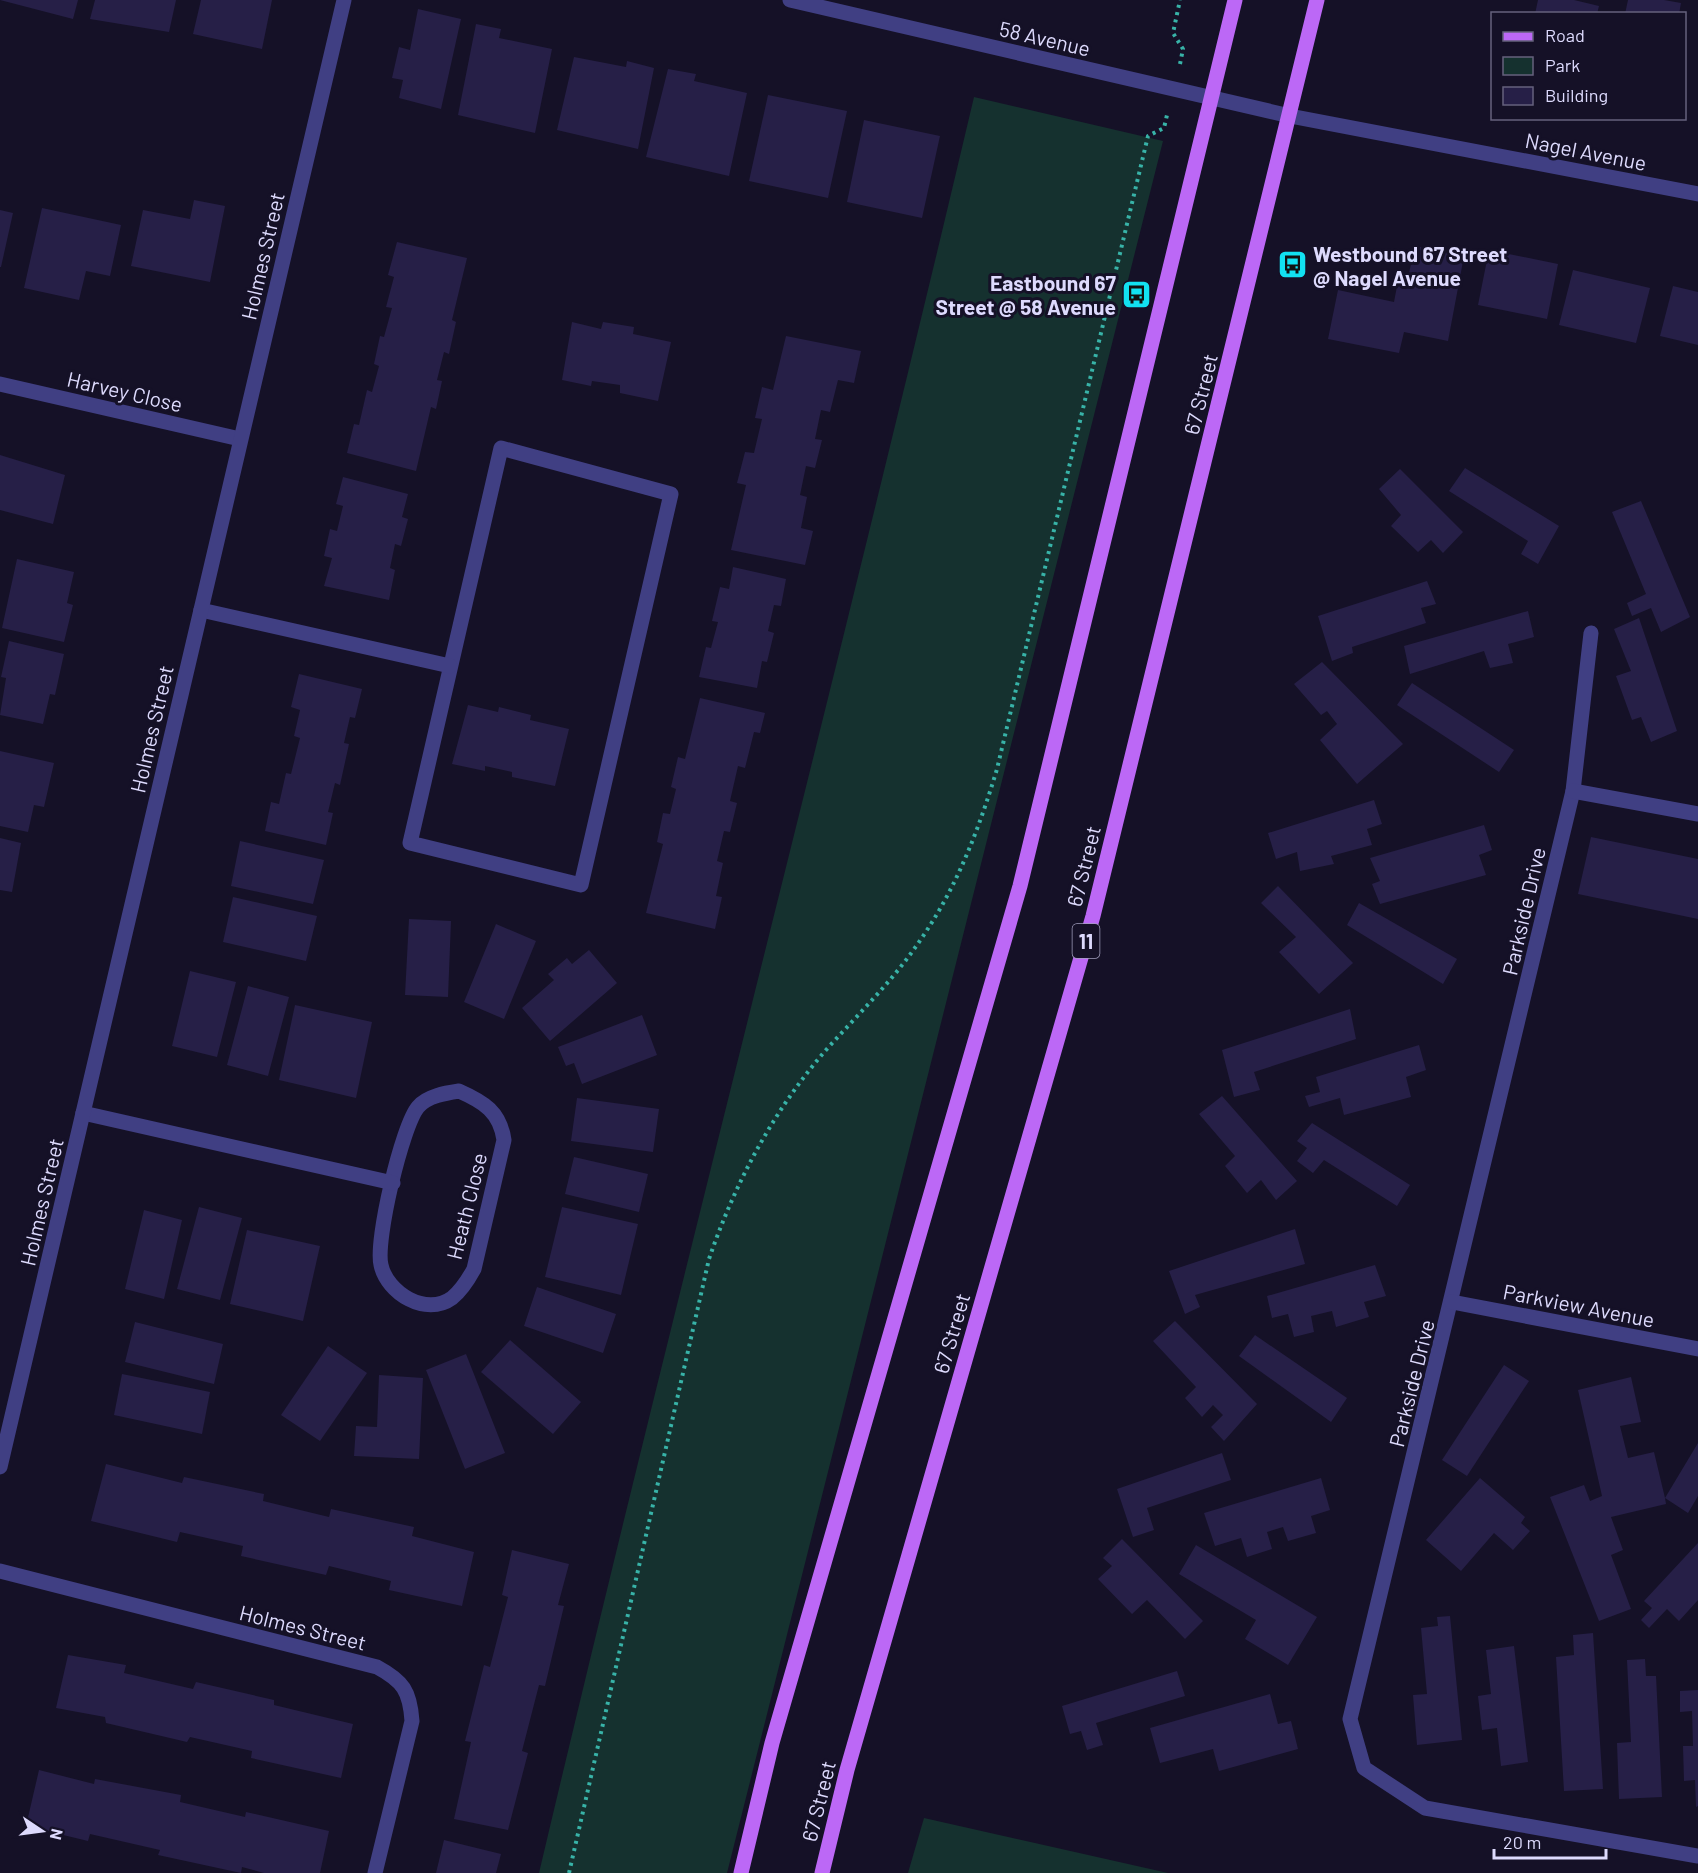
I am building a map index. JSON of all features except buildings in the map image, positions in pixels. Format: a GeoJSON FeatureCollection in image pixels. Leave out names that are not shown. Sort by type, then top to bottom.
{"type":"FeatureCollection","features":[{"type":"Feature","properties":{"kind":"main road"},"geometry":{"type":"LineString","coordinates":[[741,1873],[772,1743],[1020,886],[1235,0]]}},
{"type":"Feature","properties":{"kind":"main road","name":"67 Street"},"geometry":{"type":"LineString","coordinates":[[822,1873],[847,1770],[1093,916],[1317,0]]}},
{"type":"Feature","properties":{"kind":"street","name":"Holmes Street"},"geometry":{"type":"LineString","coordinates":[[0,1467],[5,1423],[83,1113],[344,0]]}},
{"type":"Feature","properties":{"kind":"street","name":"58 Avenue"},"geometry":{"type":"LineString","coordinates":[[790,0],[1290,116]]}},
{"type":"Feature","properties":{"kind":"street","name":"Nagel Avenue"},"geometry":{"type":"LineString","coordinates":[[1290,116],[1698,194]]}},
{"type":"Feature","properties":{"kind":"street","name":"Harvey Close"},"geometry":{"type":"LineString","coordinates":[[0,384],[240,439]]}},
{"type":"Feature","properties":{"kind":"street"},"geometry":{"type":"LineString","coordinates":[[501,448],[671,494],[581,885],[410,843],[450,666],[501,448]]}},
{"type":"Feature","properties":{"kind":"street"},"geometry":{"type":"LineString","coordinates":[[201,610],[450,666]]}},
{"type":"Feature","properties":{"kind":"street","name":"Parkside Drive"},"geometry":{"type":"LineString","coordinates":[[1592,633],[1573,791],[1350,1719],[1364,1768],[1425,1808],[1698,1856]]}},
{"type":"Feature","properties":{"kind":"street"},"geometry":{"type":"LineString","coordinates":[[1573,791],[1698,814]]}},
{"type":"Feature","properties":{"kind":"street","name":"Heath Close"},"geometry":{"type":"LineString","coordinates":[[459,1091],[480,1100],[494,1111],[502,1126],[504,1140],[474,1269],[464,1287],[450,1300],[414,1303],[396,1292],[385,1279],[380,1264],[380,1241],[393,1183],[407,1126],[418,1106],[439,1094],[459,1091]]}},
{"type":"Feature","properties":{"kind":"street"},"geometry":{"type":"LineString","coordinates":[[83,1113],[393,1183]]}},
{"type":"Feature","properties":{"kind":"street","name":"Parkview Avenue"},"geometry":{"type":"LineString","coordinates":[[1452,1302],[1698,1349]]}},
{"type":"Feature","properties":{"kind":"street","name":"Holmes Street"},"geometry":{"type":"LineString","coordinates":[[0,1571],[376,1667],[396,1677],[411,1698],[412,1721],[375,1873]]}},
{"type":"Feature","properties":{"kind":"path"},"geometry":{"type":"LineString","coordinates":[[1180,0],[1173,33],[1183,49]]}},
{"type":"Feature","properties":{"kind":"path"},"geometry":{"type":"LineString","coordinates":[[569,1873],[712,1250],[735,1189],[789,1098],[826,1050],[880,993],[922,938],[955,881],[973,842],[997,769],[1148,136],[1164,128]]}},
{"type":"Feature","properties":{"kind":"green space"},"geometry":{"type":"Polygon","coordinates":[[[974,97],[1163,141],[727,1873],[539,1873],[646,1429],[867,542],[974,97]]]}},
{"type":"Feature","properties":{"kind":"green space"},"geometry":{"type":"Polygon","coordinates":[[[924,1818],[1168,1873],[908,1873],[924,1818]]]}},
{"type":"Feature","properties":{"kind":"place","name":"Westbound 67 Street @ Nagel Avenue"},"geometry":{"type":"Point","coordinates":[1292,265]}},
{"type":"Feature","properties":{"kind":"place","name":"Eastbound 67 Street @ 58 Avenue"},"geometry":{"type":"Point","coordinates":[1137,294]}}]}
